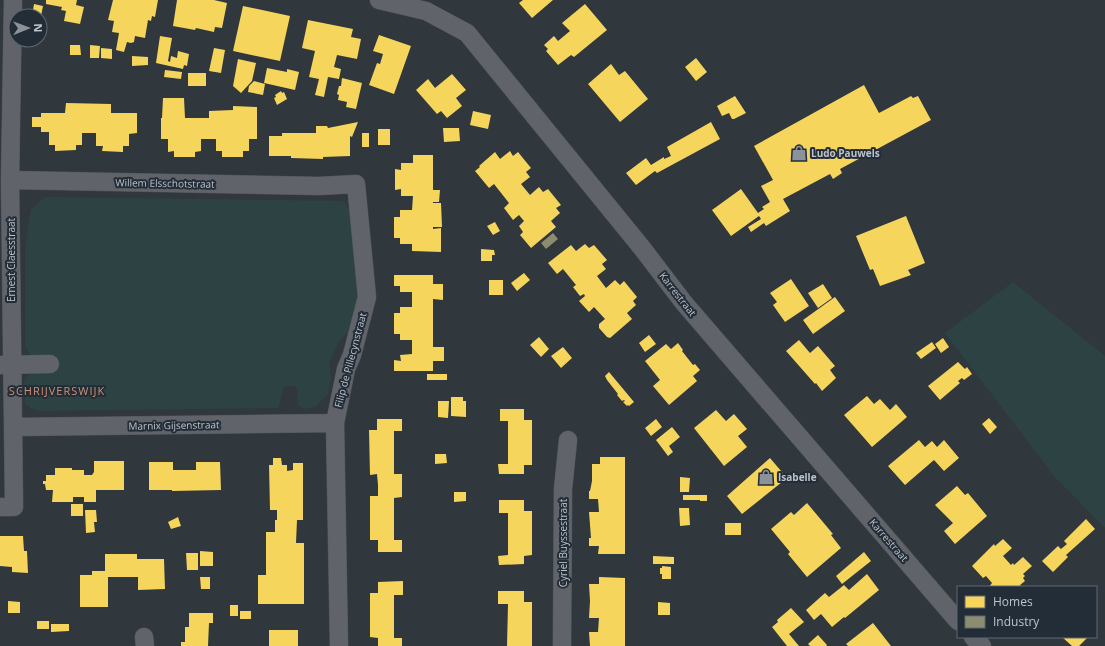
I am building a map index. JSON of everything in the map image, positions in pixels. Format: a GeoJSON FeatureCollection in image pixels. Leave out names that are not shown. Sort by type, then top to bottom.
{"type":"FeatureCollection","features":[{"type":"Feature","properties":{"kind":"street","name":"Ernest Claesstraat"},"geometry":{"type":"LineString","coordinates":[[0,507],[14,506],[13,427],[6,365],[13,0]]}},
{"type":"Feature","properties":{"kind":"street","name":"Karrestraat"},"geometry":{"type":"LineString","coordinates":[[379,0],[426,11],[466,33],[642,248],[684,303],[957,620]]}},
{"type":"Feature","properties":{"kind":"street","name":"Willem Elsschotstraat"},"geometry":{"type":"LineString","coordinates":[[10,180],[319,186]]}},
{"type":"Feature","properties":{"kind":"street","name":"Filip de Pillecynstraat"},"geometry":{"type":"LineString","coordinates":[[319,186],[356,184],[367,297],[352,355],[346,369],[335,423],[339,646]]}},
{"type":"Feature","properties":{"kind":"street"},"geometry":{"type":"LineString","coordinates":[[6,365],[50,364]]}},
{"type":"Feature","properties":{"kind":"street","name":"Marnix Gijsenstraat"},"geometry":{"type":"LineString","coordinates":[[13,427],[335,423]]}},
{"type":"Feature","properties":{"kind":"street","name":"Cyriel Buyssestraat"},"geometry":{"type":"LineString","coordinates":[[562,646],[563,489],[568,440]]}},
{"type":"Feature","properties":{"kind":"street"},"geometry":{"type":"LineString","coordinates":[[974,638],[982,646]]}},
{"type":"Feature","properties":{"kind":"green space"},"geometry":{"type":"Polygon","coordinates":[[[45,197],[344,201],[353,217],[356,238],[357,303],[353,329],[340,339],[329,364],[331,378],[328,394],[316,406],[305,409],[298,405],[297,389],[294,386],[284,386],[278,408],[41,411],[31,408],[25,403],[24,383],[27,376],[34,373],[44,360],[30,355],[25,345],[25,248],[31,209],[45,197]]]}},
{"type":"Feature","properties":{"kind":"green space"},"geometry":{"type":"Polygon","coordinates":[[[1013,282],[1105,356],[1105,528],[1054,476],[945,333],[1013,282]]]}},
{"type":"Feature","properties":{"kind":"building: Homes"},"geometry":{"type":"Polygon","coordinates":[[[46,0],[77,0],[76,5],[84,7],[80,24],[64,21],[66,11],[61,10],[62,7],[46,4],[46,0]]]}},
{"type":"Feature","properties":{"kind":"building: Homes"},"geometry":{"type":"Polygon","coordinates":[[[113,0],[158,0],[155,17],[152,16],[151,21],[148,20],[145,38],[135,36],[134,42],[127,42],[124,52],[116,50],[119,33],[112,32],[114,21],[108,20],[113,0]]]}},
{"type":"Feature","properties":{"kind":"building: Homes"},"geometry":{"type":"Polygon","coordinates":[[[177,0],[214,0],[227,3],[222,28],[215,27],[214,32],[196,28],[195,30],[173,26],[177,0]]]}},
{"type":"Feature","properties":{"kind":"building: Homes"},"geometry":{"type":"Polygon","coordinates":[[[523,0],[553,0],[532,18],[519,3],[523,0]]]}},
{"type":"Feature","properties":{"kind":"building: Homes"},"geometry":{"type":"Polygon","coordinates":[[[34,4],[43,6],[43,8],[33,8],[34,4]]]}},
{"type":"Feature","properties":{"kind":"building: Homes"},"geometry":{"type":"Polygon","coordinates":[[[585,4],[607,30],[574,57],[571,55],[558,65],[546,51],[548,49],[544,45],[554,36],[558,41],[570,31],[562,23],[585,4]]]}},
{"type":"Feature","properties":{"kind":"building: Homes"},"geometry":{"type":"Polygon","coordinates":[[[243,6],[290,16],[280,61],[233,51],[243,6]]]}},
{"type":"Feature","properties":{"kind":"building: Homes"},"geometry":{"type":"Polygon","coordinates":[[[308,20],[353,29],[351,37],[361,39],[357,59],[337,55],[334,67],[341,69],[339,79],[328,77],[324,97],[315,95],[319,79],[309,77],[315,51],[302,48],[308,20]]]}},
{"type":"Feature","properties":{"kind":"building: Homes"},"geometry":{"type":"Polygon","coordinates":[[[379,35],[411,46],[394,94],[369,85],[377,63],[380,64],[383,54],[373,51],[379,35]]]}},
{"type":"Feature","properties":{"kind":"building: Homes"},"geometry":{"type":"Polygon","coordinates":[[[160,36],[172,38],[168,61],[170,62],[171,56],[177,58],[178,51],[189,54],[187,66],[184,65],[183,69],[156,63],[160,36]]]}},
{"type":"Feature","properties":{"kind":"building: Homes"},"geometry":{"type":"Polygon","coordinates":[[[70,45],[80,45],[81,55],[70,55],[70,45]]]}},
{"type":"Feature","properties":{"kind":"building: Homes"},"geometry":{"type":"Polygon","coordinates":[[[90,45],[100,46],[99,58],[90,58],[90,45]]]}},
{"type":"Feature","properties":{"kind":"building: Homes"},"geometry":{"type":"Polygon","coordinates":[[[101,48],[112,49],[112,59],[101,58],[101,48]]]}},
{"type":"Feature","properties":{"kind":"building: Homes"},"geometry":{"type":"Polygon","coordinates":[[[214,48],[225,50],[221,73],[209,71],[214,48]]]}},
{"type":"Feature","properties":{"kind":"building: Homes"},"geometry":{"type":"Polygon","coordinates":[[[132,56],[148,57],[148,65],[132,66],[132,56]]]}},
{"type":"Feature","properties":{"kind":"building: Homes"},"geometry":{"type":"Polygon","coordinates":[[[696,58],[707,72],[696,81],[685,67],[696,58]]]}},
{"type":"Feature","properties":{"kind":"building: Homes"},"geometry":{"type":"Polygon","coordinates":[[[238,59],[256,63],[252,81],[241,93],[233,86],[238,59]]]}},
{"type":"Feature","properties":{"kind":"building: Homes"},"geometry":{"type":"Polygon","coordinates":[[[611,64],[619,75],[625,71],[648,99],[620,122],[588,84],[611,64]]]}},
{"type":"Feature","properties":{"kind":"building: Homes"},"geometry":{"type":"Polygon","coordinates":[[[267,68],[287,72],[287,69],[299,72],[295,90],[264,83],[267,68]]]}},
{"type":"Feature","properties":{"kind":"building: Homes"},"geometry":{"type":"Polygon","coordinates":[[[165,70],[182,72],[181,79],[164,77],[165,70]]]}},
{"type":"Feature","properties":{"kind":"building: Homes"},"geometry":{"type":"Polygon","coordinates":[[[188,73],[206,73],[206,86],[188,86],[188,73]]]}},
{"type":"Feature","properties":{"kind":"building: Homes"},"geometry":{"type":"Polygon","coordinates":[[[452,74],[466,90],[456,98],[462,106],[447,118],[441,111],[437,114],[416,90],[428,79],[435,88],[452,74]]]}},
{"type":"Feature","properties":{"kind":"building: Homes"},"geometry":{"type":"Polygon","coordinates":[[[342,78],[362,83],[356,109],[346,107],[347,102],[338,100],[339,95],[337,94],[339,86],[341,86],[342,78]]]}},
{"type":"Feature","properties":{"kind":"building: Homes"},"geometry":{"type":"Polygon","coordinates":[[[254,81],[265,84],[263,95],[248,92],[249,86],[254,81]]]}},
{"type":"Feature","properties":{"kind":"building: Homes"},"geometry":{"type":"Polygon","coordinates":[[[864,85],[879,113],[911,96],[913,98],[918,96],[931,120],[840,169],[842,173],[833,179],[830,174],[783,199],[790,211],[766,226],[764,223],[751,232],[748,227],[761,219],[759,216],[731,236],[712,210],[741,189],[758,213],[764,209],[762,207],[770,202],[761,186],[773,180],[754,146],[864,85]]]}},
{"type":"Feature","properties":{"kind":"building: Homes"},"geometry":{"type":"Polygon","coordinates":[[[281,91],[282,93],[284,92],[287,99],[277,105],[274,98],[276,97],[275,95],[281,91]]]}},
{"type":"Feature","properties":{"kind":"building: Homes"},"geometry":{"type":"Polygon","coordinates":[[[735,96],[746,113],[734,119],[732,119],[729,113],[722,116],[717,106],[735,96]]]}},
{"type":"Feature","properties":{"kind":"building: Homes"},"geometry":{"type":"Polygon","coordinates":[[[163,98],[184,98],[185,118],[209,118],[209,111],[233,110],[233,106],[257,107],[257,139],[249,139],[249,151],[243,151],[243,157],[222,157],[222,151],[216,151],[216,139],[201,139],[201,151],[195,152],[195,157],[174,157],[174,151],[168,152],[168,139],[161,139],[163,98]]]}},
{"type":"Feature","properties":{"kind":"building: Homes"},"geometry":{"type":"Polygon","coordinates":[[[66,103],[111,104],[111,113],[137,113],[137,133],[129,134],[129,146],[123,146],[123,152],[102,151],[103,146],[96,146],[96,133],[82,133],[82,145],[76,145],[76,150],[55,151],[55,145],[49,145],[49,132],[41,132],[41,127],[32,127],[32,117],[41,117],[41,113],[65,113],[66,103]]]}},
{"type":"Feature","properties":{"kind":"building: Homes"},"geometry":{"type":"Polygon","coordinates":[[[473,111],[491,115],[488,129],[470,125],[473,111]]]}},
{"type":"Feature","properties":{"kind":"building: Homes"},"geometry":{"type":"Polygon","coordinates":[[[358,122],[352,137],[350,136],[350,156],[323,157],[323,159],[291,158],[291,156],[269,156],[269,136],[282,136],[282,133],[316,133],[316,126],[327,126],[328,128],[358,122]]]}},
{"type":"Feature","properties":{"kind":"building: Homes"},"geometry":{"type":"Polygon","coordinates":[[[711,122],[720,139],[657,173],[655,171],[636,185],[626,173],[646,158],[651,165],[664,157],[664,159],[671,156],[667,147],[711,122]]]}},
{"type":"Feature","properties":{"kind":"building: Homes"},"geometry":{"type":"Polygon","coordinates":[[[443,128],[459,128],[460,141],[444,142],[443,128]]]}},
{"type":"Feature","properties":{"kind":"building: Homes"},"geometry":{"type":"Polygon","coordinates":[[[378,129],[390,129],[390,145],[378,145],[378,129]]]}},
{"type":"Feature","properties":{"kind":"building: Homes"},"geometry":{"type":"Polygon","coordinates":[[[362,133],[369,133],[369,147],[362,147],[362,133]]]}},
{"type":"Feature","properties":{"kind":"building: Homes"},"geometry":{"type":"Polygon","coordinates":[[[510,151],[513,156],[518,152],[531,168],[526,172],[530,177],[521,184],[530,195],[539,187],[543,192],[548,189],[561,205],[556,208],[560,213],[551,221],[556,227],[531,248],[520,235],[523,232],[519,226],[524,221],[519,215],[513,220],[504,208],[509,203],[494,184],[489,188],[475,171],[495,152],[500,159],[510,151]]]}},
{"type":"Feature","properties":{"kind":"building: Homes"},"geometry":{"type":"Polygon","coordinates":[[[413,155],[433,155],[433,190],[440,190],[439,202],[433,203],[441,203],[442,227],[433,227],[433,229],[441,228],[441,252],[412,251],[412,244],[400,244],[400,238],[394,238],[394,217],[400,217],[400,210],[412,210],[413,196],[401,196],[401,189],[395,190],[395,169],[401,170],[401,163],[413,163],[413,155]]]}},
{"type":"Feature","properties":{"kind":"building: Homes"},"geometry":{"type":"Polygon","coordinates":[[[906,216],[925,263],[908,270],[911,275],[880,286],[873,269],[870,270],[856,236],[906,216]]]}},
{"type":"Feature","properties":{"kind":"building: Homes"},"geometry":{"type":"Polygon","coordinates":[[[495,222],[500,231],[493,235],[487,226],[495,222]]]}},
{"type":"Feature","properties":{"kind":"building: Homes"},"geometry":{"type":"Polygon","coordinates":[[[585,244],[589,248],[594,245],[607,260],[602,264],[606,269],[597,276],[606,288],[615,280],[620,285],[624,281],[637,297],[633,301],[636,305],[627,313],[632,319],[610,338],[607,337],[599,328],[599,324],[605,319],[594,307],[589,312],[579,301],[585,296],[584,294],[580,296],[573,287],[576,285],[563,269],[557,274],[548,263],[571,245],[576,251],[585,244]]]}},
{"type":"Feature","properties":{"kind":"building: Homes"},"geometry":{"type":"Polygon","coordinates":[[[481,249],[494,250],[495,255],[492,255],[492,261],[481,261],[481,249]]]}},
{"type":"Feature","properties":{"kind":"building: Homes"},"geometry":{"type":"Polygon","coordinates":[[[524,273],[530,280],[517,291],[511,283],[524,273]]]}},
{"type":"Feature","properties":{"kind":"building: Homes"},"geometry":{"type":"Polygon","coordinates":[[[394,275],[433,275],[433,284],[443,284],[443,300],[433,299],[433,347],[444,347],[444,361],[433,361],[433,371],[394,371],[394,360],[401,361],[400,355],[412,354],[412,340],[400,340],[400,334],[394,334],[394,313],[400,313],[400,307],[412,307],[412,292],[400,292],[400,286],[394,286],[394,275]]]}},
{"type":"Feature","properties":{"kind":"building: Homes"},"geometry":{"type":"Polygon","coordinates":[[[791,279],[809,306],[785,322],[773,305],[777,302],[770,293],[791,279]]]}},
{"type":"Feature","properties":{"kind":"building: Homes"},"geometry":{"type":"Polygon","coordinates":[[[489,280],[503,280],[503,295],[489,295],[489,280]]]}},
{"type":"Feature","properties":{"kind":"building: Homes"},"geometry":{"type":"Polygon","coordinates":[[[823,284],[832,298],[818,308],[808,293],[823,284]]]}},
{"type":"Feature","properties":{"kind":"building: Homes"},"geometry":{"type":"Polygon","coordinates":[[[835,297],[845,311],[813,334],[803,320],[835,297]]]}},
{"type":"Feature","properties":{"kind":"building: Homes"},"geometry":{"type":"Polygon","coordinates":[[[649,335],[656,344],[645,352],[639,343],[649,335]]]}},
{"type":"Feature","properties":{"kind":"building: Homes"},"geometry":{"type":"Polygon","coordinates":[[[539,337],[549,349],[541,357],[530,345],[539,337]]]}},
{"type":"Feature","properties":{"kind":"building: Homes"},"geometry":{"type":"Polygon","coordinates":[[[943,338],[949,347],[941,353],[935,344],[943,338]]]}},
{"type":"Feature","properties":{"kind":"building: Homes"},"geometry":{"type":"Polygon","coordinates":[[[799,340],[810,353],[818,346],[835,366],[830,370],[836,378],[822,391],[786,351],[799,340]]]}},
{"type":"Feature","properties":{"kind":"building: Homes"},"geometry":{"type":"Polygon","coordinates":[[[932,342],[936,348],[921,359],[916,353],[932,342]]]}},
{"type":"Feature","properties":{"kind":"building: Homes"},"geometry":{"type":"Polygon","coordinates":[[[678,343],[683,350],[682,351],[693,365],[695,364],[700,370],[693,376],[697,381],[669,405],[653,386],[660,380],[645,361],[666,344],[671,349],[678,343]]]}},
{"type":"Feature","properties":{"kind":"building: Homes"},"geometry":{"type":"Polygon","coordinates":[[[563,347],[572,358],[561,368],[551,356],[563,347]]]}},
{"type":"Feature","properties":{"kind":"building: Homes"},"geometry":{"type":"Polygon","coordinates":[[[958,362],[965,369],[967,367],[972,374],[964,380],[962,378],[958,381],[960,383],[940,400],[928,386],[958,362]]]}},
{"type":"Feature","properties":{"kind":"building: Homes"},"geometry":{"type":"Polygon","coordinates":[[[609,372],[634,402],[629,406],[623,402],[625,401],[624,400],[622,401],[607,380],[605,376],[609,372]]]}},
{"type":"Feature","properties":{"kind":"building: Homes"},"geometry":{"type":"Polygon","coordinates":[[[427,374],[447,374],[447,380],[427,380],[427,374]]]}},
{"type":"Feature","properties":{"kind":"building: Homes"},"geometry":{"type":"Polygon","coordinates":[[[867,396],[874,404],[880,399],[890,410],[896,404],[907,417],[872,447],[844,415],[867,396]]]}},
{"type":"Feature","properties":{"kind":"building: Homes"},"geometry":{"type":"Polygon","coordinates":[[[451,397],[463,397],[463,401],[466,401],[466,417],[451,416],[451,397]]]}},
{"type":"Feature","properties":{"kind":"building: Homes"},"geometry":{"type":"Polygon","coordinates":[[[438,401],[449,401],[448,418],[438,417],[438,401]]]}},
{"type":"Feature","properties":{"kind":"building: Homes"},"geometry":{"type":"Polygon","coordinates":[[[500,409],[524,409],[524,420],[532,420],[532,465],[524,465],[524,474],[499,474],[498,464],[508,464],[508,421],[500,421],[500,409]]]}},
{"type":"Feature","properties":{"kind":"building: Homes"},"geometry":{"type":"Polygon","coordinates":[[[716,410],[726,421],[734,414],[747,429],[738,436],[747,447],[724,466],[694,428],[716,410]]]}},
{"type":"Feature","properties":{"kind":"building: Homes"},"geometry":{"type":"Polygon","coordinates":[[[989,418],[997,427],[990,434],[982,424],[989,418]]]}},
{"type":"Feature","properties":{"kind":"building: Homes"},"geometry":{"type":"Polygon","coordinates":[[[377,419],[402,419],[402,431],[394,431],[394,474],[402,474],[402,497],[394,498],[394,540],[402,540],[402,552],[378,552],[378,540],[370,540],[370,496],[378,496],[378,485],[377,474],[370,475],[369,430],[377,430],[377,419]]]}},
{"type":"Feature","properties":{"kind":"building: Homes"},"geometry":{"type":"Polygon","coordinates":[[[656,419],[662,427],[651,436],[645,428],[656,419]]]}},
{"type":"Feature","properties":{"kind":"building: Homes"},"geometry":{"type":"Polygon","coordinates":[[[672,427],[680,437],[669,446],[673,452],[668,456],[656,440],[672,427]]]}},
{"type":"Feature","properties":{"kind":"building: Homes"},"geometry":{"type":"Polygon","coordinates":[[[919,440],[925,447],[932,441],[937,447],[944,440],[959,458],[944,471],[934,460],[905,485],[888,466],[919,440]]]}},
{"type":"Feature","properties":{"kind":"building: Homes"},"geometry":{"type":"Polygon","coordinates":[[[435,454],[446,454],[447,463],[435,464],[435,454]]]}},
{"type":"Feature","properties":{"kind":"building: Homes"},"geometry":{"type":"Polygon","coordinates":[[[600,457],[625,457],[625,554],[598,554],[599,546],[589,546],[589,538],[591,538],[589,512],[599,512],[598,499],[589,499],[589,491],[592,481],[592,464],[600,464],[600,457]]]}},
{"type":"Feature","properties":{"kind":"building: Homes"},"geometry":{"type":"Polygon","coordinates":[[[273,458],[281,458],[282,465],[287,465],[287,471],[293,470],[293,463],[303,463],[303,520],[297,520],[296,543],[304,543],[304,604],[258,604],[258,575],[266,575],[266,532],[275,532],[275,520],[277,520],[277,510],[270,510],[269,465],[273,465],[273,458]]]}},
{"type":"Feature","properties":{"kind":"building: Homes"},"geometry":{"type":"Polygon","coordinates":[[[770,458],[787,478],[742,514],[727,496],[770,458]]]}},
{"type":"Feature","properties":{"kind":"building: Homes"},"geometry":{"type":"Polygon","coordinates":[[[94,461],[124,461],[124,490],[96,490],[96,502],[84,502],[84,497],[73,497],[73,502],[52,502],[53,490],[46,490],[45,484],[43,484],[43,481],[46,481],[46,475],[55,475],[55,468],[72,468],[72,470],[84,470],[84,475],[92,475],[94,472],[94,461]]]}},
{"type":"Feature","properties":{"kind":"building: Homes"},"geometry":{"type":"Polygon","coordinates":[[[149,462],[173,462],[173,470],[196,470],[196,462],[220,462],[221,490],[149,490],[149,462]]]}},
{"type":"Feature","properties":{"kind":"building: Homes"},"geometry":{"type":"Polygon","coordinates":[[[680,477],[690,478],[689,492],[680,492],[680,477]]]}},
{"type":"Feature","properties":{"kind":"building: Homes"},"geometry":{"type":"Polygon","coordinates":[[[957,486],[965,495],[968,493],[987,516],[955,544],[944,531],[953,523],[935,505],[957,486]]]}},
{"type":"Feature","properties":{"kind":"building: Homes"},"geometry":{"type":"Polygon","coordinates":[[[454,492],[466,492],[466,501],[454,502],[454,492]]]}},
{"type":"Feature","properties":{"kind":"building: Homes"},"geometry":{"type":"Polygon","coordinates":[[[683,495],[707,495],[707,501],[683,500],[683,495]]]}},
{"type":"Feature","properties":{"kind":"building: Homes"},"geometry":{"type":"Polygon","coordinates":[[[499,500],[524,500],[524,511],[532,511],[532,555],[524,556],[524,564],[499,565],[498,556],[508,555],[508,513],[499,513],[499,500]]]}},
{"type":"Feature","properties":{"kind":"building: Homes"},"geometry":{"type":"Polygon","coordinates":[[[807,503],[833,534],[831,535],[841,548],[807,577],[788,554],[790,552],[771,529],[791,512],[794,515],[807,503]]]}},
{"type":"Feature","properties":{"kind":"building: Homes"},"geometry":{"type":"Polygon","coordinates":[[[71,504],[83,504],[83,516],[71,516],[71,504]]]}},
{"type":"Feature","properties":{"kind":"building: Homes"},"geometry":{"type":"Polygon","coordinates":[[[679,508],[689,508],[690,525],[680,526],[679,508]]]}},
{"type":"Feature","properties":{"kind":"building: Homes"},"geometry":{"type":"Polygon","coordinates":[[[85,510],[96,510],[97,522],[94,522],[95,532],[86,533],[85,510]]]}},
{"type":"Feature","properties":{"kind":"building: Homes"},"geometry":{"type":"Polygon","coordinates":[[[178,517],[181,526],[171,529],[168,522],[178,517]]]}},
{"type":"Feature","properties":{"kind":"building: Homes"},"geometry":{"type":"Polygon","coordinates":[[[1086,519],[1095,529],[1066,555],[1068,557],[1053,572],[1042,561],[1058,546],[1061,549],[1067,544],[1064,541],[1086,519]]]}},
{"type":"Feature","properties":{"kind":"building: Homes"},"geometry":{"type":"Polygon","coordinates":[[[725,523],[741,523],[741,535],[725,535],[725,523]]]}},
{"type":"Feature","properties":{"kind":"building: Homes"},"geometry":{"type":"Polygon","coordinates":[[[0,536],[23,536],[24,551],[27,551],[28,573],[12,572],[12,567],[0,566],[0,536]]]}},
{"type":"Feature","properties":{"kind":"building: Homes"},"geometry":{"type":"Polygon","coordinates":[[[1003,539],[1012,548],[1003,556],[1011,565],[1013,563],[1014,565],[1023,557],[1032,566],[1023,574],[1025,576],[1023,578],[1025,581],[1020,585],[1021,586],[990,586],[992,583],[986,576],[983,578],[972,566],[994,544],[995,546],[1003,539]]]}},
{"type":"Feature","properties":{"kind":"building: Homes"},"geometry":{"type":"Polygon","coordinates":[[[200,551],[213,552],[213,566],[200,566],[200,551]]]}},
{"type":"Feature","properties":{"kind":"building: Homes"},"geometry":{"type":"Polygon","coordinates":[[[864,552],[871,561],[842,584],[836,576],[864,552]]]}},
{"type":"Feature","properties":{"kind":"building: Homes"},"geometry":{"type":"Polygon","coordinates":[[[186,553],[198,553],[198,570],[187,570],[186,553]]]}},
{"type":"Feature","properties":{"kind":"building: Homes"},"geometry":{"type":"Polygon","coordinates":[[[105,554],[137,554],[137,559],[164,559],[165,589],[138,590],[138,577],[108,577],[108,607],[80,607],[80,575],[92,575],[92,571],[105,571],[105,554]]]}},
{"type":"Feature","properties":{"kind":"building: Homes"},"geometry":{"type":"Polygon","coordinates":[[[653,556],[674,557],[674,564],[653,564],[653,556]]]}},
{"type":"Feature","properties":{"kind":"building: Homes"},"geometry":{"type":"Polygon","coordinates":[[[662,566],[671,567],[671,579],[662,579],[660,568],[662,568],[662,566]]]}},
{"type":"Feature","properties":{"kind":"building: Homes"},"geometry":{"type":"Polygon","coordinates":[[[867,574],[879,590],[832,627],[821,614],[814,620],[806,610],[825,593],[829,597],[844,585],[849,590],[867,574]]]}},
{"type":"Feature","properties":{"kind":"building: Homes"},"geometry":{"type":"Polygon","coordinates":[[[200,577],[210,577],[210,589],[201,589],[200,577]]]}},
{"type":"Feature","properties":{"kind":"building: Homes"},"geometry":{"type":"Polygon","coordinates":[[[599,577],[625,578],[625,646],[590,646],[589,632],[598,632],[599,618],[589,618],[589,584],[599,584],[599,577]]]}},
{"type":"Feature","properties":{"kind":"building: Homes"},"geometry":{"type":"Polygon","coordinates":[[[403,581],[403,595],[394,595],[394,638],[402,638],[402,646],[378,646],[378,638],[370,637],[370,593],[378,593],[378,582],[403,581]]]}},
{"type":"Feature","properties":{"kind":"building: Homes"},"geometry":{"type":"Polygon","coordinates":[[[498,591],[524,591],[524,602],[532,602],[532,646],[507,646],[508,604],[498,604],[498,591]]]}},
{"type":"Feature","properties":{"kind":"building: Homes"},"geometry":{"type":"Polygon","coordinates":[[[8,601],[20,602],[20,613],[8,613],[8,601]]]}},
{"type":"Feature","properties":{"kind":"building: Homes"},"geometry":{"type":"Polygon","coordinates":[[[658,602],[670,603],[670,615],[658,615],[658,602]]]}},
{"type":"Feature","properties":{"kind":"building: Homes"},"geometry":{"type":"Polygon","coordinates":[[[230,605],[238,605],[238,616],[230,616],[230,605]]]}},
{"type":"Feature","properties":{"kind":"building: Homes"},"geometry":{"type":"Polygon","coordinates":[[[791,608],[804,622],[789,634],[799,646],[787,646],[772,627],[778,622],[777,620],[791,608]]]}},
{"type":"Feature","properties":{"kind":"building: Homes"},"geometry":{"type":"Polygon","coordinates":[[[240,611],[251,611],[251,619],[240,619],[240,611]]]}},
{"type":"Feature","properties":{"kind":"building: Homes"},"geometry":{"type":"Polygon","coordinates":[[[189,613],[213,613],[213,623],[209,623],[208,646],[181,646],[181,642],[185,642],[185,627],[189,627],[189,613]]]}},
{"type":"Feature","properties":{"kind":"building: Homes"},"geometry":{"type":"Polygon","coordinates":[[[37,621],[49,621],[49,629],[37,629],[37,621]]]}},
{"type":"Feature","properties":{"kind":"building: Homes"},"geometry":{"type":"Polygon","coordinates":[[[873,623],[891,646],[848,646],[846,644],[873,623]]]}},
{"type":"Feature","properties":{"kind":"building: Homes"},"geometry":{"type":"Polygon","coordinates":[[[51,624],[69,624],[69,631],[51,632],[51,624]]]}},
{"type":"Feature","properties":{"kind":"building: Homes"},"geometry":{"type":"Polygon","coordinates":[[[269,630],[298,630],[298,646],[269,646],[269,630]]]}},
{"type":"Feature","properties":{"kind":"building: Homes"},"geometry":{"type":"Polygon","coordinates":[[[818,635],[827,645],[810,646],[808,644],[818,635]]]}},
{"type":"Feature","properties":{"kind":"building: Homes"},"geometry":{"type":"Polygon","coordinates":[[[1063,638],[1087,638],[1079,646],[1072,646],[1063,638]]]}},
{"type":"Feature","properties":{"kind":"building: Industry"},"geometry":{"type":"Polygon","coordinates":[[[553,233],[558,239],[546,249],[541,243],[553,233]]]}},
{"type":"Feature","properties":{"kind":"place","name":"Ludo Pauwels"},"geometry":{"type":"Point","coordinates":[799,153]}},
{"type":"Feature","properties":{"kind":"place","name":"Isabelle"},"geometry":{"type":"Point","coordinates":[766,477]}},
{"type":"Feature","properties":{"kind":"district","name":"SCHRIJVERSWIJK"},"geometry":{"type":"Point","coordinates":[57,390]}}]}
